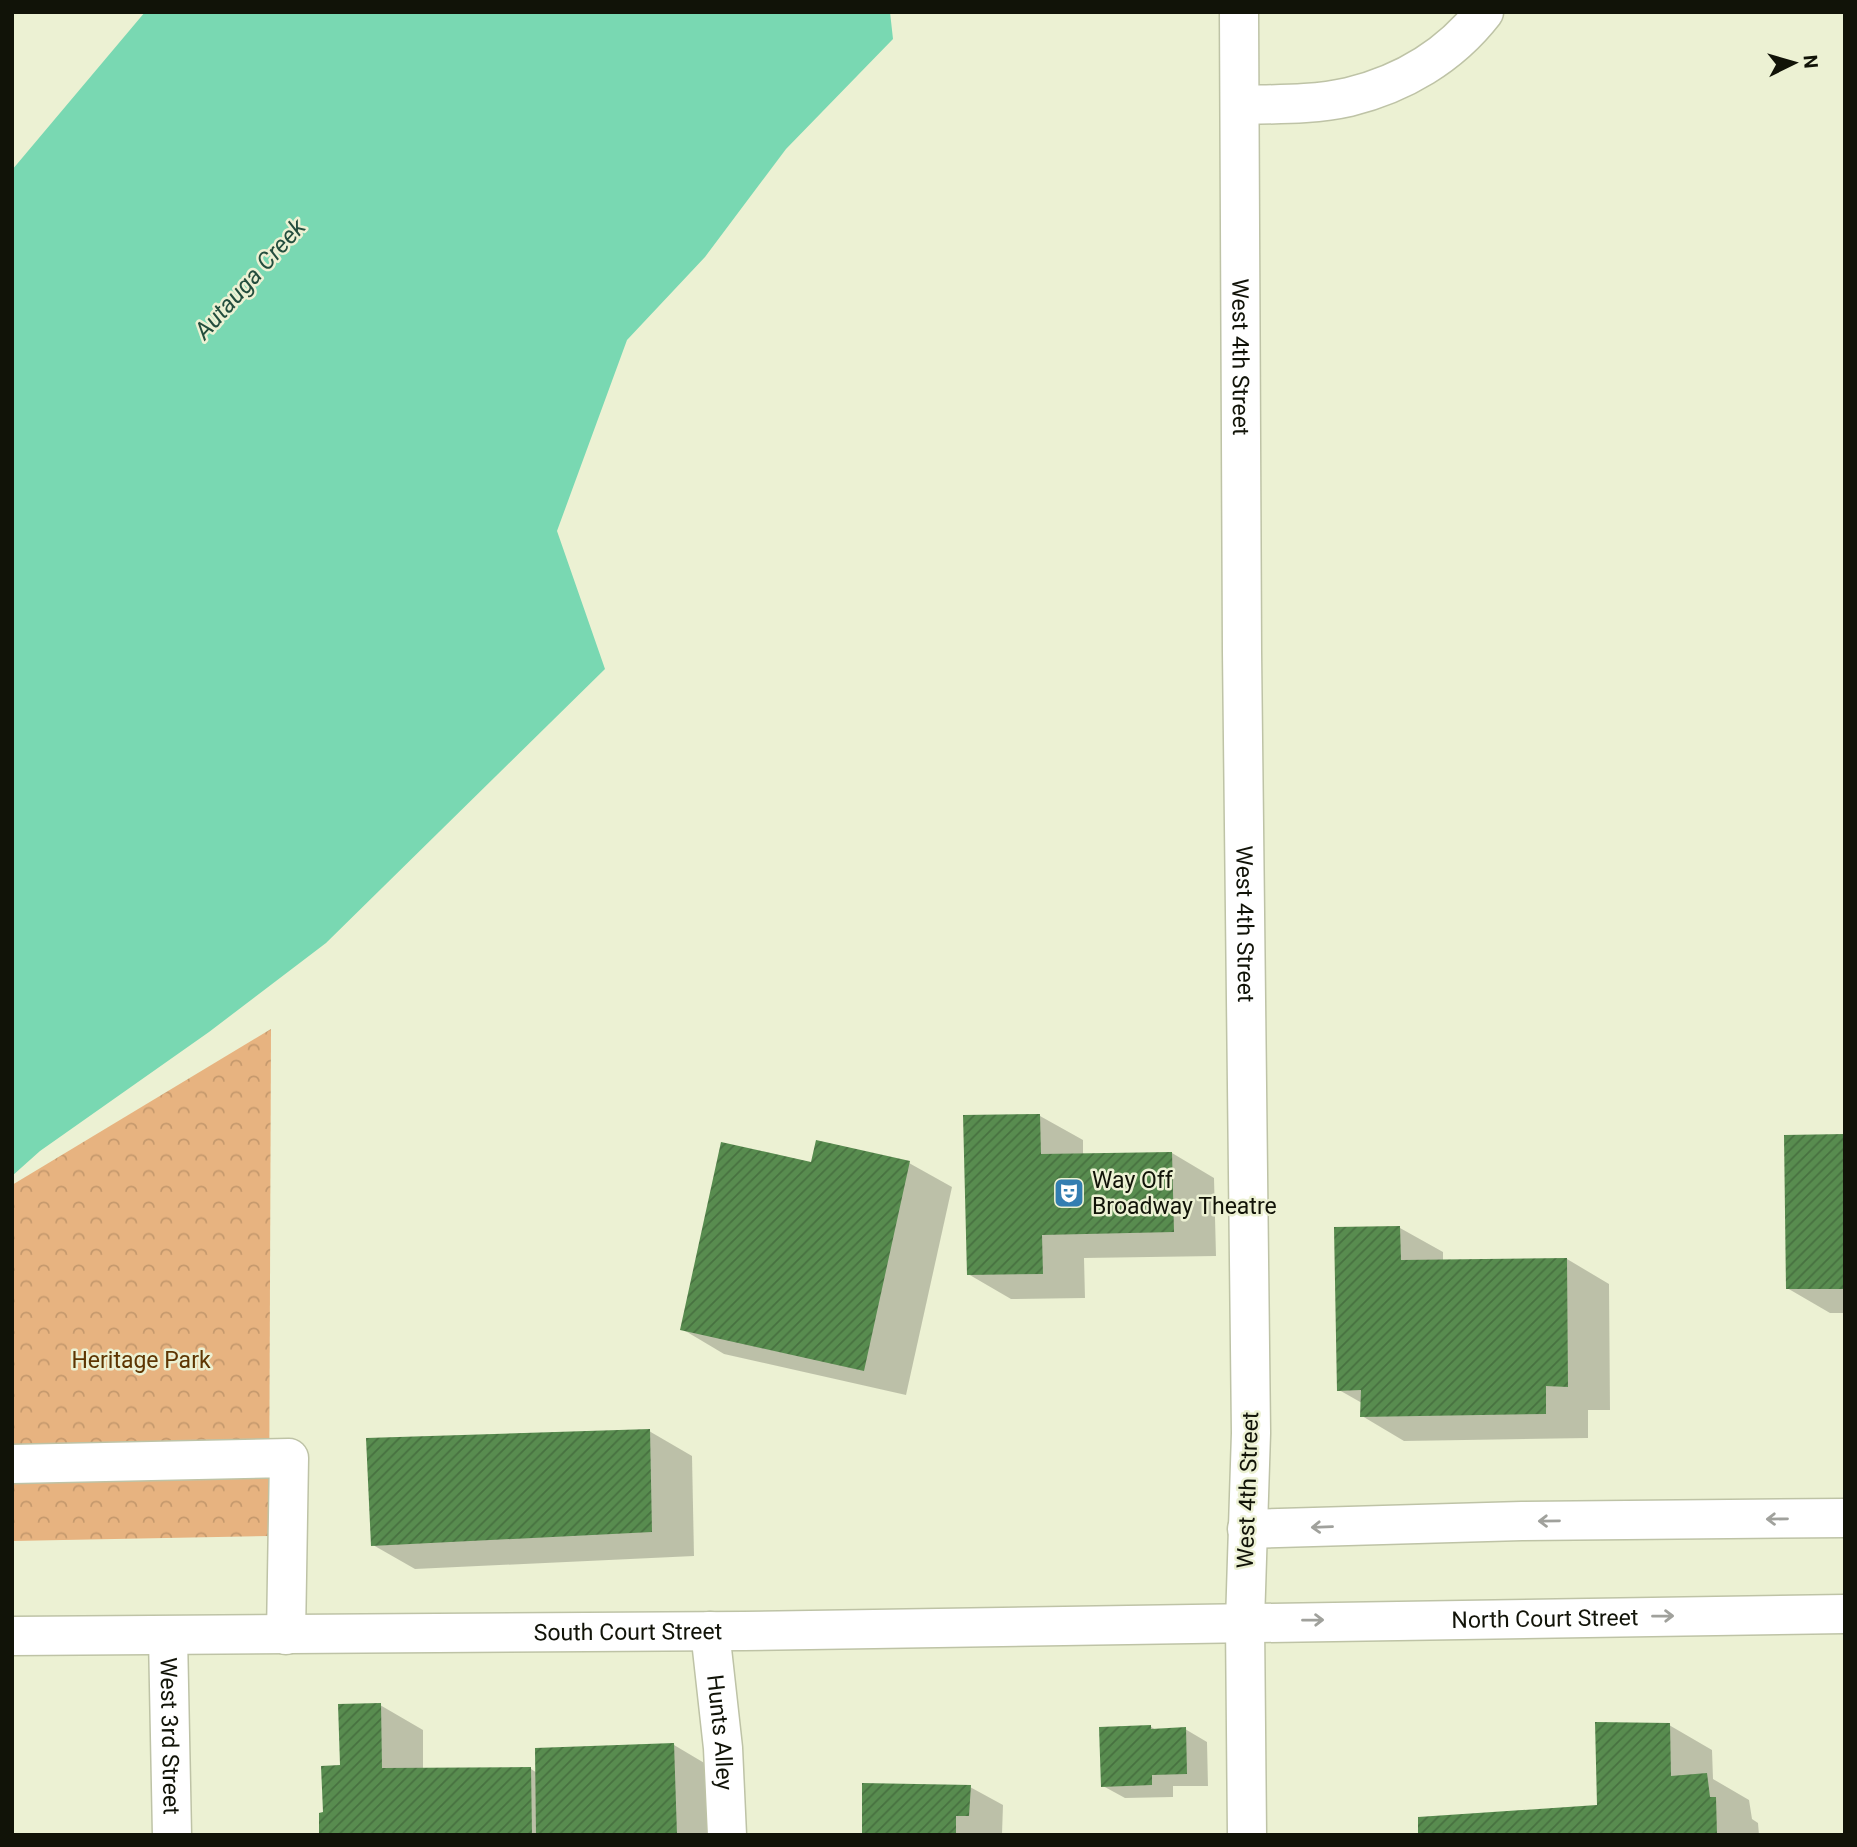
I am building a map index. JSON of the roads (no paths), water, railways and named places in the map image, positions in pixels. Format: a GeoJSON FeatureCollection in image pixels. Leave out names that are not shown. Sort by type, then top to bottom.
{"type":"FeatureCollection","features":[{"type":"Feature","properties":{"kind":"street","name":"West 4th Street"},"geometry":{"type":"LineString","coordinates":[[1239,12],[1242,652],[1251,1420],[1245,1622],[1247,1835]]}},
{"type":"Feature","properties":{"kind":"street"},"geometry":{"type":"LineString","coordinates":[[1240,105],[1301,103],[1347,97],[1389,85],[1428,65],[1470,31],[1484,12]]}},
{"type":"Feature","properties":{"kind":"street"},"geometry":{"type":"LineString","coordinates":[[12,1464],[289,1458],[286,1635]]}},
{"type":"Feature","properties":{"kind":"street"},"geometry":{"type":"LineString","coordinates":[[1247,1529],[1522,1521],[1845,1518]]}},
{"type":"Feature","properties":{"kind":"street","name":"North Court Street"},"geometry":{"type":"LineString","coordinates":[[1245,1622],[1845,1614]]}},
{"type":"Feature","properties":{"kind":"street","name":"South Court Street"},"geometry":{"type":"LineString","coordinates":[[12,1636],[709,1631],[1245,1622]]}},
{"type":"Feature","properties":{"kind":"street","name":"Hunts Alley"},"geometry":{"type":"LineString","coordinates":[[709,1631],[723,1748],[727,1835]]}},
{"type":"Feature","properties":{"kind":"street","name":"West 3rd Street"},"geometry":{"type":"LineString","coordinates":[[168,1636],[172,1835]]}},
{"type":"Feature","properties":{"kind":"water","name":"Autauga Creek"},"geometry":{"type":"Polygon","coordinates":[[[145,12],[890,12],[893,39],[786,149],[705,257],[627,340],[557,531],[605,669],[326,943],[209,1032],[40,1151],[12,1176],[12,170],[145,12]]]}},
{"type":"Feature","properties":{"kind":"place","name":"Way Off Broadway Theatre"},"geometry":{"type":"Point","coordinates":[1069,1193]}},
{"type":"Feature","properties":{"kind":"park label","name":"Heritage Park"},"geometry":{"type":"Point","coordinates":[141,1360]}}]}
